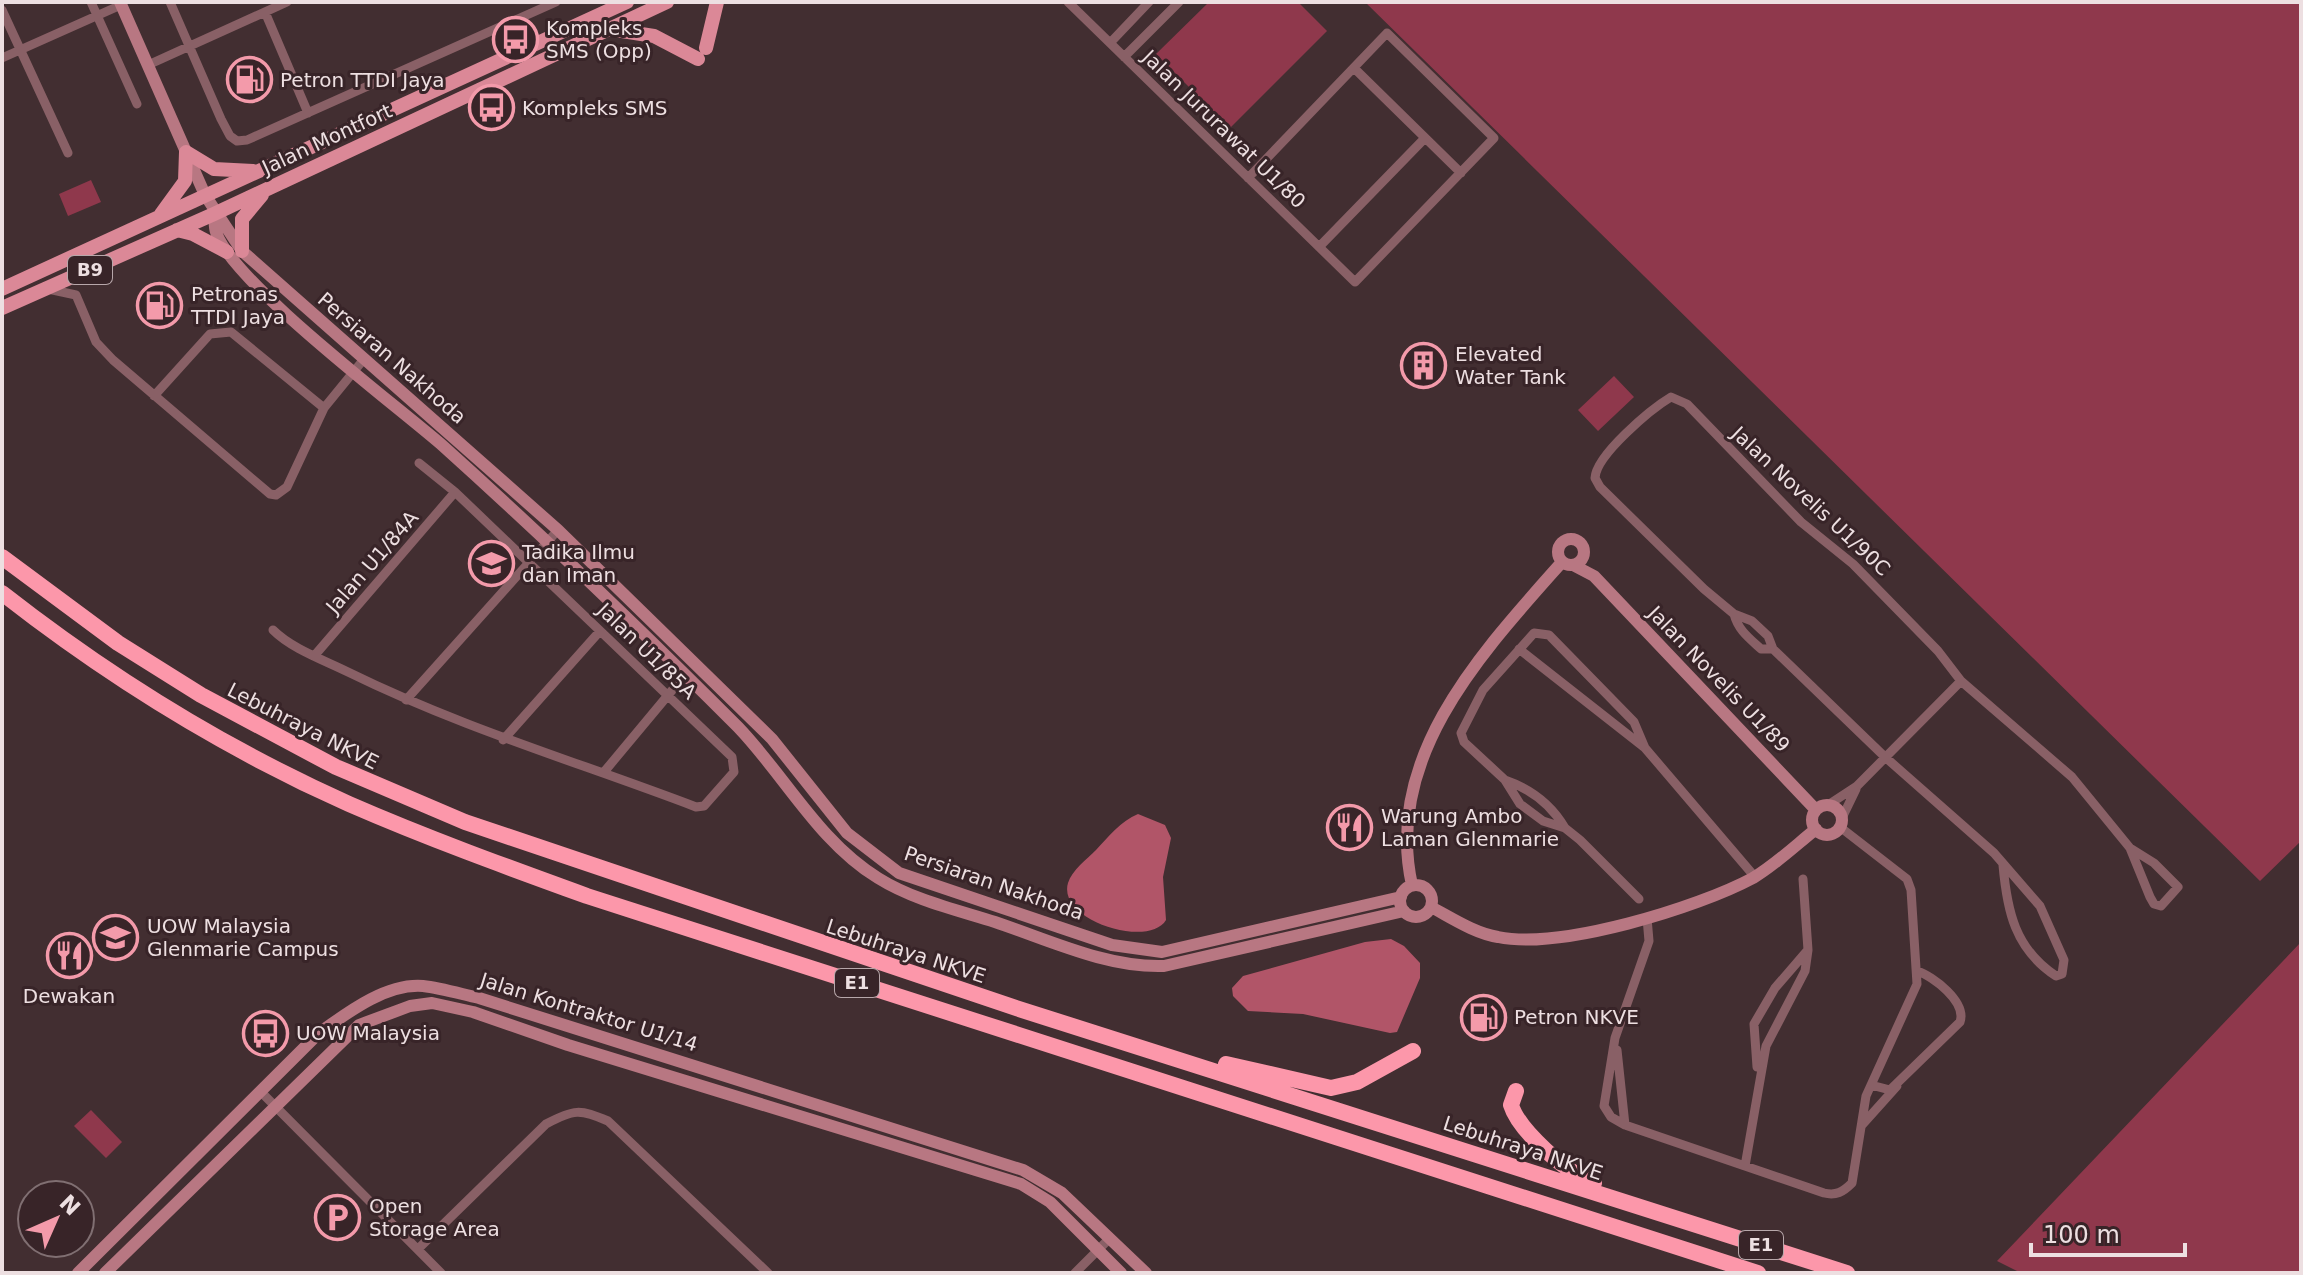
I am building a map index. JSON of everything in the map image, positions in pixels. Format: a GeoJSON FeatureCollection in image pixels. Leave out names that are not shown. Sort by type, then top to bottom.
{"type":"FeatureCollection","features":[{"type":"Feature","properties":{"kind":"highway","name":"Lebuhraya NKVE"},"geometry":{"type":"LineString","coordinates":[[2,557],[88,622],[176,680],[369,783],[601,871],[1016,1008],[1847,1273]]}},
{"type":"Feature","properties":{"kind":"highway","name":"E1"},"geometry":{"type":"LineString","coordinates":[[2,593],[68,643],[176,713],[347,803],[461,850],[587,896],[1758,1273]]}},
{"type":"Feature","properties":{"kind":"highway"},"geometry":{"type":"LineString","coordinates":[[1016,1008],[1266,1075],[1331,1088],[1357,1082],[1413,1051]]}},
{"type":"Feature","properties":{"kind":"highway"},"geometry":{"type":"LineString","coordinates":[[1516,1091],[1511,1105],[1515,1117],[1573,1173],[1676,1218]]}},
{"type":"Feature","properties":{"kind":"main road","name":"Jalan Montfort"},"geometry":{"type":"LineString","coordinates":[[2,308],[214,214],[667,2]]}},
{"type":"Feature","properties":{"kind":"main road"},"geometry":{"type":"LineString","coordinates":[[609,29],[654,36],[702,54],[717,2]]}},
{"type":"Feature","properties":{"kind":"main road","name":"Jalan Montfort"},"geometry":{"type":"LineString","coordinates":[[2,289],[624,3]]}},
{"type":"Feature","properties":{"kind":"main road"},"geometry":{"type":"LineString","coordinates":[[158,217],[185,181],[186,152],[214,169],[258,171]]}},
{"type":"Feature","properties":{"kind":"main road"},"geometry":{"type":"LineString","coordinates":[[177,230],[234,251],[242,219],[267,189]]}},
{"type":"Feature","properties":{"kind":"street"},"geometry":{"type":"LineString","coordinates":[[91,2],[137,104]]}},
{"type":"Feature","properties":{"kind":"street"},"geometry":{"type":"LineString","coordinates":[[170,2],[230,136],[237,141],[308,113],[556,2]]}},
{"type":"Feature","properties":{"kind":"street"},"geometry":{"type":"LineString","coordinates":[[148,65],[287,2]]}},
{"type":"Feature","properties":{"kind":"street","name":"Jalan Jururawat U1/80"},"geometry":{"type":"LineString","coordinates":[[1068,2],[1355,282],[1461,173]]}},
{"type":"Feature","properties":{"kind":"street"},"geometry":{"type":"LineString","coordinates":[[1110,43],[1149,2]]}},
{"type":"Feature","properties":{"kind":"street"},"geometry":{"type":"LineString","coordinates":[[1124,57],[1179,2]]}},
{"type":"Feature","properties":{"kind":"street"},"geometry":{"type":"LineString","coordinates":[[2,58],[120,4]]}},
{"type":"Feature","properties":{"kind":"street","name":"Persiaran Nakhoda"},"geometry":{"type":"LineString","coordinates":[[120,4],[214,214],[254,284],[547,543],[740,730],[838,846],[880,879],[923,899],[1103,958],[1164,966],[1404,911]]}},
{"type":"Feature","properties":{"kind":"street"},"geometry":{"type":"LineString","coordinates":[[2,10],[68,153]]}},
{"type":"Feature","properties":{"kind":"street"},"geometry":{"type":"LineString","coordinates":[[265,12],[308,113]]}},
{"type":"Feature","properties":{"kind":"street"},"geometry":{"type":"LineString","coordinates":[[1248,178],[1387,33],[1494,138],[1461,173],[1355,69]]}},
{"type":"Feature","properties":{"kind":"street"},"geometry":{"type":"LineString","coordinates":[[1319,247],[1425,138]]}},
{"type":"Feature","properties":{"kind":"street","name":"Persiaran Nakhoda"},"geometry":{"type":"LineString","coordinates":[[234,251],[364,359],[558,530],[772,739],[847,833],[899,873],[1112,945],[1162,952],[1401,897]]}},
{"type":"Feature","properties":{"kind":"street"},"geometry":{"type":"LineString","coordinates":[[88,270],[76,295],[96,342],[154,396],[270,494],[276,495],[287,487],[324,408],[364,359]]}},
{"type":"Feature","properties":{"kind":"street"},"geometry":{"type":"LineString","coordinates":[[46,289],[76,295]]}},
{"type":"Feature","properties":{"kind":"street"},"geometry":{"type":"LineString","coordinates":[[154,396],[210,334],[221,331],[231,332],[324,408]]}},
{"type":"Feature","properties":{"kind":"street","name":"Jalan Novelis U1/90C"},"geometry":{"type":"LineString","coordinates":[[1885,757],[1773,649],[1768,636],[1752,621],[1734,614],[1600,487],[1595,471],[1600,461],[1657,405],[1671,397],[1679,398],[1801,522],[1853,564],[1938,651],[1961,681]]}},
{"type":"Feature","properties":{"kind":"street","name":"Jalan U1/85A"},"geometry":{"type":"LineString","coordinates":[[419,463],[455,492],[732,757],[736,765],[734,772],[700,807],[604,772]]}},
{"type":"Feature","properties":{"kind":"street","name":"Jalan U1/84A"},"geometry":{"type":"LineString","coordinates":[[315,655],[455,492]]}},
{"type":"Feature","properties":{"kind":"street"},"geometry":{"type":"LineString","coordinates":[[406,700],[558,530]]}},
{"type":"Feature","properties":{"kind":"street"},"geometry":{"type":"LineString","coordinates":[[1412,885],[1426,889],[1431,897],[1431,907],[1421,916],[1404,911],[1401,897],[1412,885],[1408,829],[1418,774],[1432,735],[1489,644],[1567,564],[1584,555],[1580,543],[1564,541],[1558,551],[1567,564]]}},
{"type":"Feature","properties":{"kind":"street","name":"Jalan Novelis U1/89"},"geometry":{"type":"LineString","coordinates":[[1584,555],[1594,576],[1822,807]]}},
{"type":"Feature","properties":{"kind":"street","name":"Jalan Novelis U1/89"},"geometry":{"type":"LineString","coordinates":[[1567,564],[1594,576]]}},
{"type":"Feature","properties":{"kind":"street"},"geometry":{"type":"LineString","coordinates":[[273,630],[315,655],[406,700],[503,740],[604,772],[684,676]]}},
{"type":"Feature","properties":{"kind":"street"},"geometry":{"type":"LineString","coordinates":[[503,740],[600,631]]}},
{"type":"Feature","properties":{"kind":"street"},"geometry":{"type":"LineString","coordinates":[[1565,828],[1543,821],[1520,804],[1505,780],[1464,742],[1461,733],[1483,690],[1534,633],[1549,635],[1616,703],[1634,722],[1645,748]]}},
{"type":"Feature","properties":{"kind":"street"},"geometry":{"type":"LineString","coordinates":[[1519,649],[1645,748],[1755,877]]}},
{"type":"Feature","properties":{"kind":"street"},"geometry":{"type":"LineString","coordinates":[[1816,829],[1813,816],[1857,786],[1961,681],[2072,777],[2130,848],[2150,897],[2154,904],[2161,906],[2178,887],[2154,863],[2130,848]]}},
{"type":"Feature","properties":{"kind":"street"},"geometry":{"type":"LineString","coordinates":[[1604,715],[1611,712],[1616,703]]}},
{"type":"Feature","properties":{"kind":"street"},"geometry":{"type":"LineString","coordinates":[[1885,757],[2003,865],[2040,906],[2064,960],[2062,974],[2056,976],[2043,968],[2018,937],[2005,893],[2003,865]]}},
{"type":"Feature","properties":{"kind":"street"},"geometry":{"type":"LineString","coordinates":[[1505,780],[1534,795],[1554,811],[1565,828],[1639,899]]}},
{"type":"Feature","properties":{"kind":"street"},"geometry":{"type":"LineString","coordinates":[[1816,829],[1829,834],[1841,822],[1857,786]]}},
{"type":"Feature","properties":{"kind":"street"},"geometry":{"type":"LineString","coordinates":[[1647,918],[1649,941],[1615,1038],[1604,1106],[1611,1117],[1625,1125],[1833,1195],[1852,1183],[1871,1085],[1917,984],[1911,890],[1907,879],[1841,822],[1840,811],[1822,807]]}},
{"type":"Feature","properties":{"kind":"street"},"geometry":{"type":"LineString","coordinates":[[1431,907],[1498,938],[1565,935],[1647,918],[1711,898],[1755,877],[1816,829]]}},
{"type":"Feature","properties":{"kind":"street"},"geometry":{"type":"LineString","coordinates":[[1745,1166],[1766,1046],[1805,971],[1808,950],[1803,879]]}},
{"type":"Feature","properties":{"kind":"street"},"geometry":{"type":"LineString","coordinates":[[1758,1078],[1754,1024],[1775,988],[1808,950]]}},
{"type":"Feature","properties":{"kind":"street"},"geometry":{"type":"LineString","coordinates":[[1862,1125],[1962,1016],[1932,976],[1917,971]]}},
{"type":"Feature","properties":{"kind":"street","name":"Jalan Kontraktor U1/14"},"geometry":{"type":"LineString","coordinates":[[78,1273],[319,1033],[358,1006],[408,986],[424,986],[495,1002],[1023,1170],[1062,1193],[1146,1273]]}},
{"type":"Feature","properties":{"kind":"street","name":"Jalan Kontraktor U1/14"},"geometry":{"type":"LineString","coordinates":[[105,1273],[359,1025],[410,1006],[432,1003],[473,1012],[568,1045],[1021,1184],[1050,1202],[1121,1273]]}},
{"type":"Feature","properties":{"kind":"street"},"geometry":{"type":"LineString","coordinates":[[1615,1038],[1625,1125]]}},
{"type":"Feature","properties":{"kind":"street"},"geometry":{"type":"LineString","coordinates":[[1871,1085],[1890,1090],[1899,1084]]}},
{"type":"Feature","properties":{"kind":"street"},"geometry":{"type":"LineString","coordinates":[[260,1091],[441,1273]]}},
{"type":"Feature","properties":{"kind":"street"},"geometry":{"type":"LineString","coordinates":[[418,1249],[546,1124],[565,1114],[584,1110],[608,1121],[768,1273]]}},
{"type":"Feature","properties":{"kind":"street"},"geometry":{"type":"LineString","coordinates":[[1075,1273],[1110,1238]]}},
{"type":"Feature","properties":{"kind":"shaded area"},"geometry":{"type":"Polygon","coordinates":[[[1209,2],[1298,2],[1327,31],[1230,128],[1156,54],[1209,2]]]}},
{"type":"Feature","properties":{"kind":"shaded area"},"geometry":{"type":"Polygon","coordinates":[[[1365,2],[2301,2],[2301,841],[2260,881],[1365,2]]]}},
{"type":"Feature","properties":{"kind":"shaded area"},"geometry":{"type":"Polygon","coordinates":[[[91,180],[101,202],[68,216],[59,194],[91,180]]]}},
{"type":"Feature","properties":{"kind":"shaded area"},"geometry":{"type":"Polygon","coordinates":[[[1614,376],[1634,397],[1598,431],[1578,410],[1614,376]]]}},
{"type":"Feature","properties":{"kind":"shaded area"},"geometry":{"type":"Polygon","coordinates":[[[1138,814],[1165,825],[1171,838],[1163,877],[1166,920],[1156,928],[1142,932],[1125,931],[1090,919],[1076,908],[1068,896],[1068,883],[1076,869],[1115,830],[1138,814]]]}},
{"type":"Feature","properties":{"kind":"shaded area"},"geometry":{"type":"Polygon","coordinates":[[[1391,939],[1404,946],[1420,963],[1420,978],[1397,1032],[1303,1014],[1248,1011],[1233,996],[1232,988],[1243,976],[1365,942],[1391,939]]]}},
{"type":"Feature","properties":{"kind":"shaded area"},"geometry":{"type":"Polygon","coordinates":[[[2301,942],[2301,1273],[2021,1273],[1997,1261],[2301,942]]]}},
{"type":"Feature","properties":{"kind":"shaded area"},"geometry":{"type":"Polygon","coordinates":[[[91,1110],[122,1142],[106,1158],[74,1126],[91,1110]]]}},
{"type":"Feature","properties":{"kind":"place","name":"Kompleks SMS (Opp)"},"geometry":{"type":"Point","coordinates":[515,40]}},
{"type":"Feature","properties":{"kind":"place","name":"Petron TTDI Jaya"},"geometry":{"type":"Point","coordinates":[249,80]}},
{"type":"Feature","properties":{"kind":"place","name":"Kompleks SMS"},"geometry":{"type":"Point","coordinates":[491,108]}},
{"type":"Feature","properties":{"kind":"place","name":"Petronas TTDI Jaya"},"geometry":{"type":"Point","coordinates":[160,306]}},
{"type":"Feature","properties":{"kind":"place","name":"Elevated Water Tank"},"geometry":{"type":"Point","coordinates":[1424,366]}},
{"type":"Feature","properties":{"kind":"place","name":"Tadika Ilmu dan Iman"},"geometry":{"type":"Point","coordinates":[491,564]}},
{"type":"Feature","properties":{"kind":"place","name":"Warung Ambo Laman Glenmarie"},"geometry":{"type":"Point","coordinates":[1350,827]}},
{"type":"Feature","properties":{"kind":"place","name":"UOW Malaysia Glenmarie Campus"},"geometry":{"type":"Point","coordinates":[116,938]}},
{"type":"Feature","properties":{"kind":"place","name":"Dewakan"},"geometry":{"type":"Point","coordinates":[69,956]}},
{"type":"Feature","properties":{"kind":"place","name":"Petron NKVE"},"geometry":{"type":"Point","coordinates":[1483,1017]}},
{"type":"Feature","properties":{"kind":"place","name":"UOW Malaysia"},"geometry":{"type":"Point","coordinates":[265,1033]}},
{"type":"Feature","properties":{"kind":"place","name":"Open Storage Area"},"geometry":{"type":"Point","coordinates":[338,1218]}}]}
